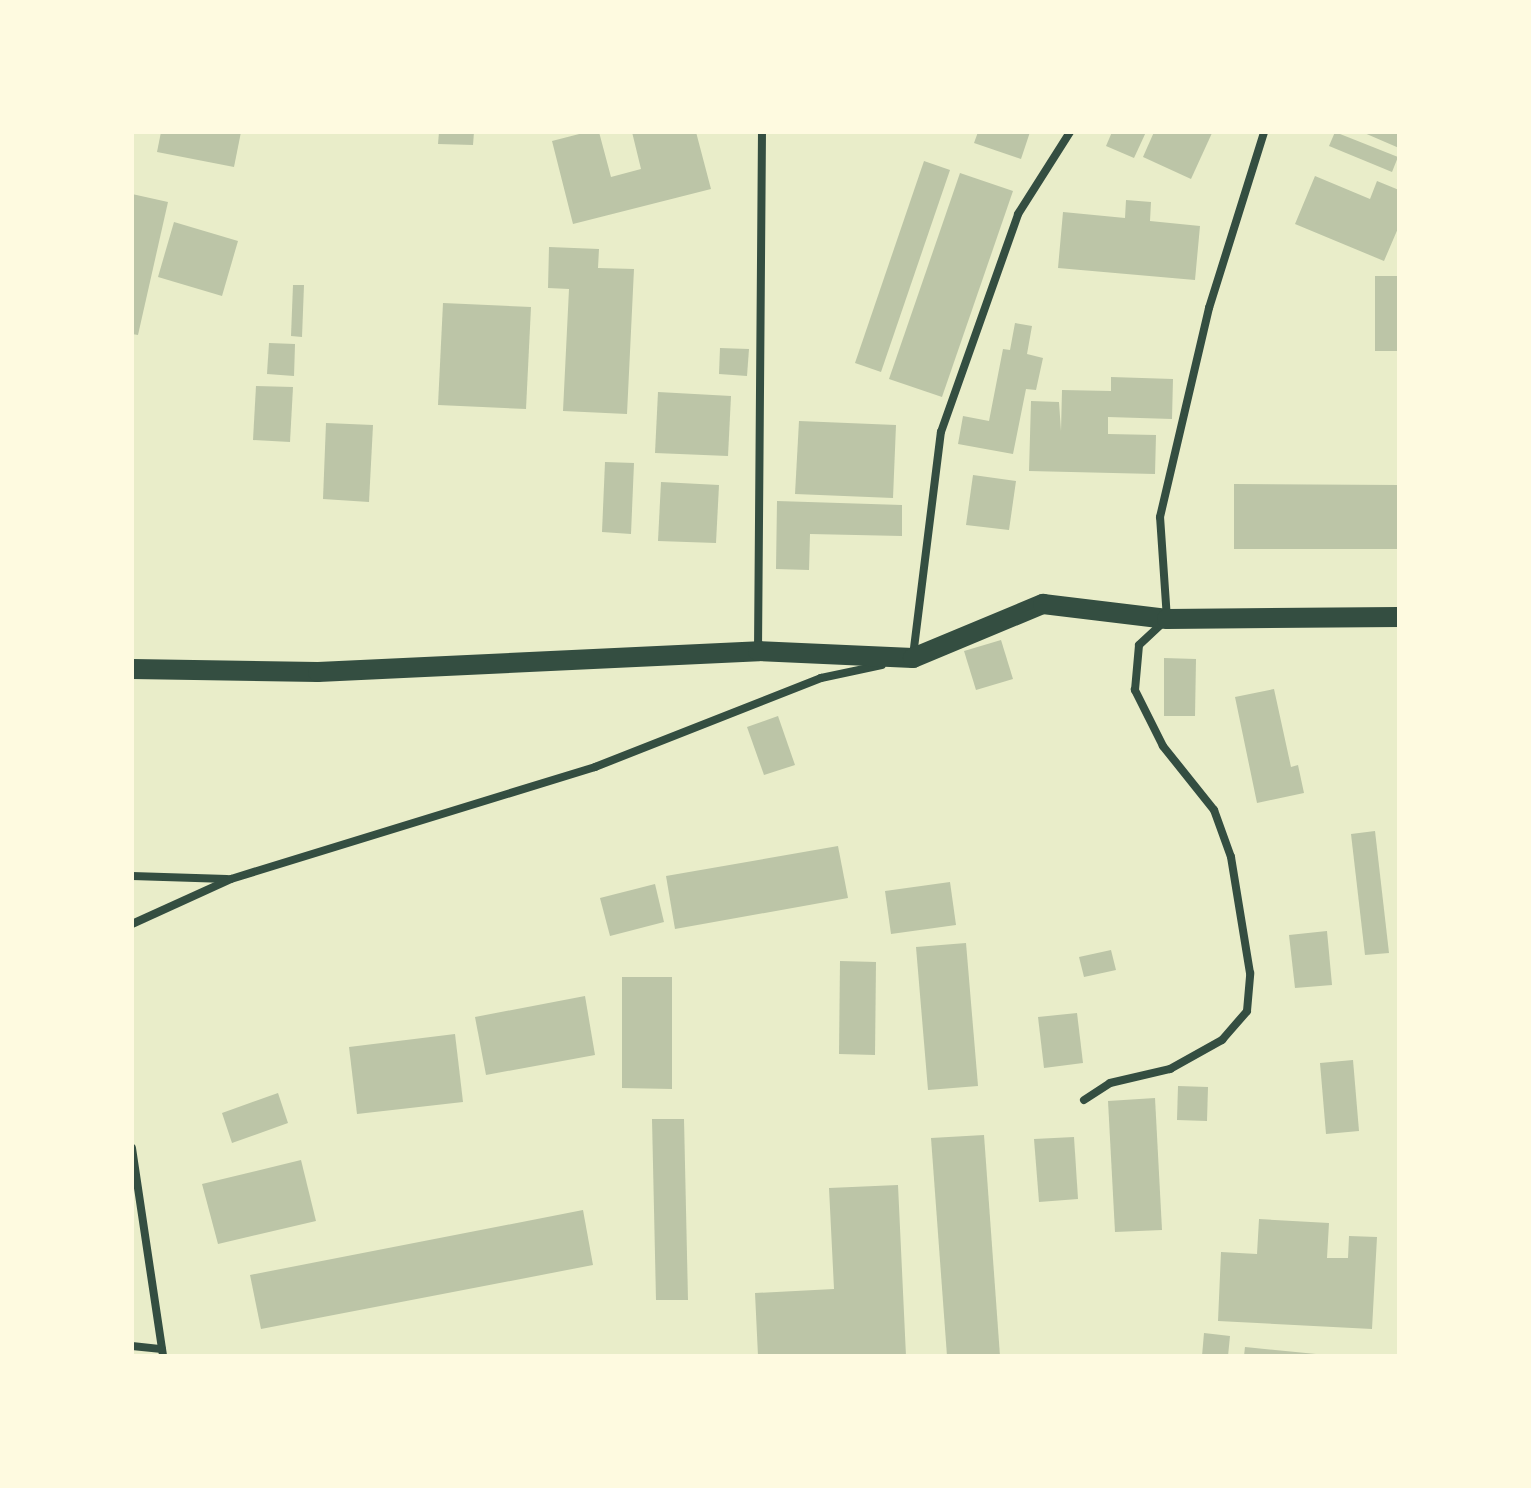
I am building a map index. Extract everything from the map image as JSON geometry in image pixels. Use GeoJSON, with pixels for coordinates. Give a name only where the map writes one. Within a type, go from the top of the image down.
{"type":"FeatureCollection","features":[{"type":"Feature","properties":{"kind":"main road"},"geometry":{"type":"LineString","coordinates":[[132,669],[318,672],[758,651],[913,658],[1043,604],[1167,619],[1399,617]]}},
{"type":"Feature","properties":{"kind":"street"},"geometry":{"type":"LineString","coordinates":[[758,651],[762,132]]}},
{"type":"Feature","properties":{"kind":"street"},"geometry":{"type":"LineString","coordinates":[[132,924],[231,879],[595,767],[821,678],[913,658],[941,432],[1018,214],[1070,132]]}},
{"type":"Feature","properties":{"kind":"street"},"geometry":{"type":"LineString","coordinates":[[1084,1100],[1110,1083],[1183,1062],[1222,1040],[1247,1011],[1250,973],[1231,857],[1214,810],[1163,746],[1135,690],[1139,645],[1167,619],[1160,517],[1209,308],[1264,132]]}},
{"type":"Feature","properties":{"kind":"street"},"geometry":{"type":"LineString","coordinates":[[132,876],[231,879]]}},
{"type":"Feature","properties":{"kind":"street"},"geometry":{"type":"LineString","coordinates":[[132,1148],[162,1352],[132,1346]]}},
{"type":"Feature","properties":{"kind":"building"},"geometry":{"type":"Polygon","coordinates":[[[161,132],[241,132],[234,167],[157,152],[161,132]]]}},
{"type":"Feature","properties":{"kind":"building"},"geometry":{"type":"Polygon","coordinates":[[[439,132],[474,132],[473,145],[438,144],[439,132]]]}},
{"type":"Feature","properties":{"kind":"building"},"geometry":{"type":"Polygon","coordinates":[[[599,132],[611,177],[641,169],[632,132],[696,132],[711,189],[573,224],[552,141],[599,132]]]}},
{"type":"Feature","properties":{"kind":"building"},"geometry":{"type":"Polygon","coordinates":[[[978,132],[1030,132],[1021,159],[974,143],[978,132]]]}},
{"type":"Feature","properties":{"kind":"building"},"geometry":{"type":"Polygon","coordinates":[[[1112,132],[1146,132],[1134,158],[1106,146],[1112,132]]]}},
{"type":"Feature","properties":{"kind":"building"},"geometry":{"type":"Polygon","coordinates":[[[1154,132],[1212,133],[1191,179],[1143,157],[1154,132]]]}},
{"type":"Feature","properties":{"kind":"building"},"geometry":{"type":"Polygon","coordinates":[[[1335,132],[1398,157],[1392,172],[1329,146],[1335,132]]]}},
{"type":"Feature","properties":{"kind":"building"},"geometry":{"type":"Polygon","coordinates":[[[1362,132],[1399,132],[1399,148],[1362,132]]]}},
{"type":"Feature","properties":{"kind":"building"},"geometry":{"type":"Polygon","coordinates":[[[924,161],[950,170],[881,372],[855,363],[924,161]]]}},
{"type":"Feature","properties":{"kind":"building"},"geometry":{"type":"Polygon","coordinates":[[[960,173],[1013,191],[942,397],[889,379],[960,173]]]}},
{"type":"Feature","properties":{"kind":"building"},"geometry":{"type":"Polygon","coordinates":[[[1315,176],[1370,199],[1377,181],[1399,190],[1399,226],[1384,261],[1295,224],[1315,176]]]}},
{"type":"Feature","properties":{"kind":"building"},"geometry":{"type":"Polygon","coordinates":[[[132,194],[168,202],[138,335],[132,334],[132,194]]]}},
{"type":"Feature","properties":{"kind":"building"},"geometry":{"type":"Polygon","coordinates":[[[1126,200],[1151,202],[1150,221],[1200,226],[1195,280],[1058,268],[1063,212],[1125,218],[1126,200]]]}},
{"type":"Feature","properties":{"kind":"building"},"geometry":{"type":"Polygon","coordinates":[[[174,222],[238,241],[222,296],[158,277],[174,222]]]}},
{"type":"Feature","properties":{"kind":"building"},"geometry":{"type":"Polygon","coordinates":[[[549,247],[599,249],[598,268],[634,269],[627,414],[563,411],[569,289],[548,288],[549,247]]]}},
{"type":"Feature","properties":{"kind":"building"},"geometry":{"type":"Polygon","coordinates":[[[1375,276],[1399,276],[1399,351],[1375,351],[1375,276]]]}},
{"type":"Feature","properties":{"kind":"building"},"geometry":{"type":"Polygon","coordinates":[[[293,285],[304,285],[302,337],[291,336],[293,285]]]}},
{"type":"Feature","properties":{"kind":"building"},"geometry":{"type":"Polygon","coordinates":[[[443,303],[531,307],[526,409],[438,405],[443,303]]]}},
{"type":"Feature","properties":{"kind":"building"},"geometry":{"type":"Polygon","coordinates":[[[1015,323],[1032,326],[1027,354],[1043,358],[1036,390],[1026,389],[1013,454],[958,444],[963,416],[989,421],[1003,349],[1010,350],[1015,323]]]}},
{"type":"Feature","properties":{"kind":"building"},"geometry":{"type":"Polygon","coordinates":[[[269,343],[295,344],[294,376],[267,374],[269,343]]]}},
{"type":"Feature","properties":{"kind":"building"},"geometry":{"type":"Polygon","coordinates":[[[720,348],[749,349],[747,376],[719,374],[720,348]]]}},
{"type":"Feature","properties":{"kind":"building"},"geometry":{"type":"Polygon","coordinates":[[[1111,377],[1173,379],[1172,419],[1108,417],[1108,434],[1156,435],[1155,474],[1029,471],[1031,401],[1059,402],[1061,431],[1062,390],[1111,391],[1111,377]]]}},
{"type":"Feature","properties":{"kind":"building"},"geometry":{"type":"Polygon","coordinates":[[[256,386],[293,387],[290,442],[253,440],[256,386]]]}},
{"type":"Feature","properties":{"kind":"building"},"geometry":{"type":"Polygon","coordinates":[[[658,392],[731,396],[728,456],[655,453],[658,392]]]}},
{"type":"Feature","properties":{"kind":"building"},"geometry":{"type":"Polygon","coordinates":[[[799,421],[896,425],[893,498],[795,494],[799,421]]]}},
{"type":"Feature","properties":{"kind":"building"},"geometry":{"type":"Polygon","coordinates":[[[326,423],[373,425],[369,502],[323,499],[326,423]]]}},
{"type":"Feature","properties":{"kind":"building"},"geometry":{"type":"Polygon","coordinates":[[[605,462],[634,463],[631,534],[602,532],[605,462]]]}},
{"type":"Feature","properties":{"kind":"building"},"geometry":{"type":"Polygon","coordinates":[[[973,475],[1016,481],[1009,530],[966,525],[973,475]]]}},
{"type":"Feature","properties":{"kind":"building"},"geometry":{"type":"Polygon","coordinates":[[[661,482],[719,485],[716,543],[658,541],[661,482]]]}},
{"type":"Feature","properties":{"kind":"building"},"geometry":{"type":"Polygon","coordinates":[[[1234,484],[1399,485],[1399,549],[1234,549],[1234,484]]]}},
{"type":"Feature","properties":{"kind":"building"},"geometry":{"type":"Polygon","coordinates":[[[777,501],[902,505],[902,536],[810,534],[809,570],[776,569],[777,501]]]}},
{"type":"Feature","properties":{"kind":"building"},"geometry":{"type":"Polygon","coordinates":[[[1001,640],[1013,679],[976,690],[964,651],[1001,640]]]}},
{"type":"Feature","properties":{"kind":"building"},"geometry":{"type":"Polygon","coordinates":[[[1164,658],[1196,659],[1195,716],[1164,716],[1164,658]]]}},
{"type":"Feature","properties":{"kind":"building"},"geometry":{"type":"Polygon","coordinates":[[[1274,689],[1291,767],[1298,765],[1304,793],[1257,803],[1235,697],[1274,689]]]}},
{"type":"Feature","properties":{"kind":"building"},"geometry":{"type":"Polygon","coordinates":[[[778,716],[795,765],[764,775],[747,727],[778,716]]]}},
{"type":"Feature","properties":{"kind":"building"},"geometry":{"type":"Polygon","coordinates":[[[1375,831],[1389,953],[1365,955],[1351,834],[1375,831]]]}},
{"type":"Feature","properties":{"kind":"building"},"geometry":{"type":"Polygon","coordinates":[[[838,846],[848,898],[675,929],[666,876],[838,846]]]}},
{"type":"Feature","properties":{"kind":"building"},"geometry":{"type":"Polygon","coordinates":[[[950,882],[956,925],[891,934],[885,891],[950,882]]]}},
{"type":"Feature","properties":{"kind":"building"},"geometry":{"type":"Polygon","coordinates":[[[655,884],[664,922],[610,936],[600,898],[655,884]]]}},
{"type":"Feature","properties":{"kind":"building"},"geometry":{"type":"Polygon","coordinates":[[[1327,931],[1332,985],[1295,988],[1289,935],[1327,931]]]}},
{"type":"Feature","properties":{"kind":"building"},"geometry":{"type":"Polygon","coordinates":[[[966,943],[978,1086],[928,1090],[916,947],[966,943]]]}},
{"type":"Feature","properties":{"kind":"building"},"geometry":{"type":"Polygon","coordinates":[[[1111,950],[1116,970],[1084,977],[1079,957],[1111,950]]]}},
{"type":"Feature","properties":{"kind":"building"},"geometry":{"type":"Polygon","coordinates":[[[840,961],[876,962],[875,1055],[839,1054],[840,961]]]}},
{"type":"Feature","properties":{"kind":"building"},"geometry":{"type":"Polygon","coordinates":[[[622,977],[672,977],[672,1089],[622,1088],[622,977]]]}},
{"type":"Feature","properties":{"kind":"building"},"geometry":{"type":"Polygon","coordinates":[[[585,996],[595,1055],[486,1075],[475,1017],[585,996]]]}},
{"type":"Feature","properties":{"kind":"building"},"geometry":{"type":"Polygon","coordinates":[[[1077,1013],[1083,1063],[1044,1068],[1038,1017],[1077,1013]]]}},
{"type":"Feature","properties":{"kind":"building"},"geometry":{"type":"Polygon","coordinates":[[[455,1034],[463,1102],[357,1114],[349,1047],[455,1034]]]}},
{"type":"Feature","properties":{"kind":"building"},"geometry":{"type":"Polygon","coordinates":[[[1353,1060],[1359,1131],[1326,1134],[1320,1063],[1353,1060]]]}},
{"type":"Feature","properties":{"kind":"building"},"geometry":{"type":"Polygon","coordinates":[[[1178,1086],[1208,1087],[1207,1121],[1177,1120],[1178,1086]]]}},
{"type":"Feature","properties":{"kind":"building"},"geometry":{"type":"Polygon","coordinates":[[[278,1093],[288,1123],[232,1143],[222,1113],[278,1093]]]}},
{"type":"Feature","properties":{"kind":"building"},"geometry":{"type":"Polygon","coordinates":[[[1155,1098],[1162,1230],[1115,1232],[1108,1101],[1155,1098]]]}},
{"type":"Feature","properties":{"kind":"building"},"geometry":{"type":"Polygon","coordinates":[[[652,1119],[684,1119],[688,1300],[656,1300],[652,1119]]]}},
{"type":"Feature","properties":{"kind":"building"},"geometry":{"type":"Polygon","coordinates":[[[984,1135],[1000,1356],[947,1356],[931,1138],[984,1135]]]}},
{"type":"Feature","properties":{"kind":"building"},"geometry":{"type":"Polygon","coordinates":[[[1074,1137],[1078,1199],[1039,1202],[1034,1139],[1074,1137]]]}},
{"type":"Feature","properties":{"kind":"building"},"geometry":{"type":"Polygon","coordinates":[[[301,1160],[316,1221],[218,1244],[202,1184],[301,1160]]]}},
{"type":"Feature","properties":{"kind":"building"},"geometry":{"type":"Polygon","coordinates":[[[898,1185],[906,1356],[758,1356],[755,1293],[834,1289],[829,1188],[898,1185]]]}},
{"type":"Feature","properties":{"kind":"building"},"geometry":{"type":"Polygon","coordinates":[[[583,1210],[593,1265],[261,1329],[250,1275],[583,1210]]]}},
{"type":"Feature","properties":{"kind":"building"},"geometry":{"type":"Polygon","coordinates":[[[1259,1219],[1329,1223],[1327,1258],[1348,1258],[1349,1236],[1377,1237],[1372,1329],[1218,1321],[1221,1252],[1257,1254],[1259,1219]]]}},
{"type":"Feature","properties":{"kind":"building"},"geometry":{"type":"Polygon","coordinates":[[[1204,1333],[1230,1336],[1228,1356],[1202,1356],[1204,1333]]]}},
{"type":"Feature","properties":{"kind":"building"},"geometry":{"type":"Polygon","coordinates":[[[1245,1347],[1316,1354],[1316,1356],[1244,1356],[1245,1347]]]}}]}
